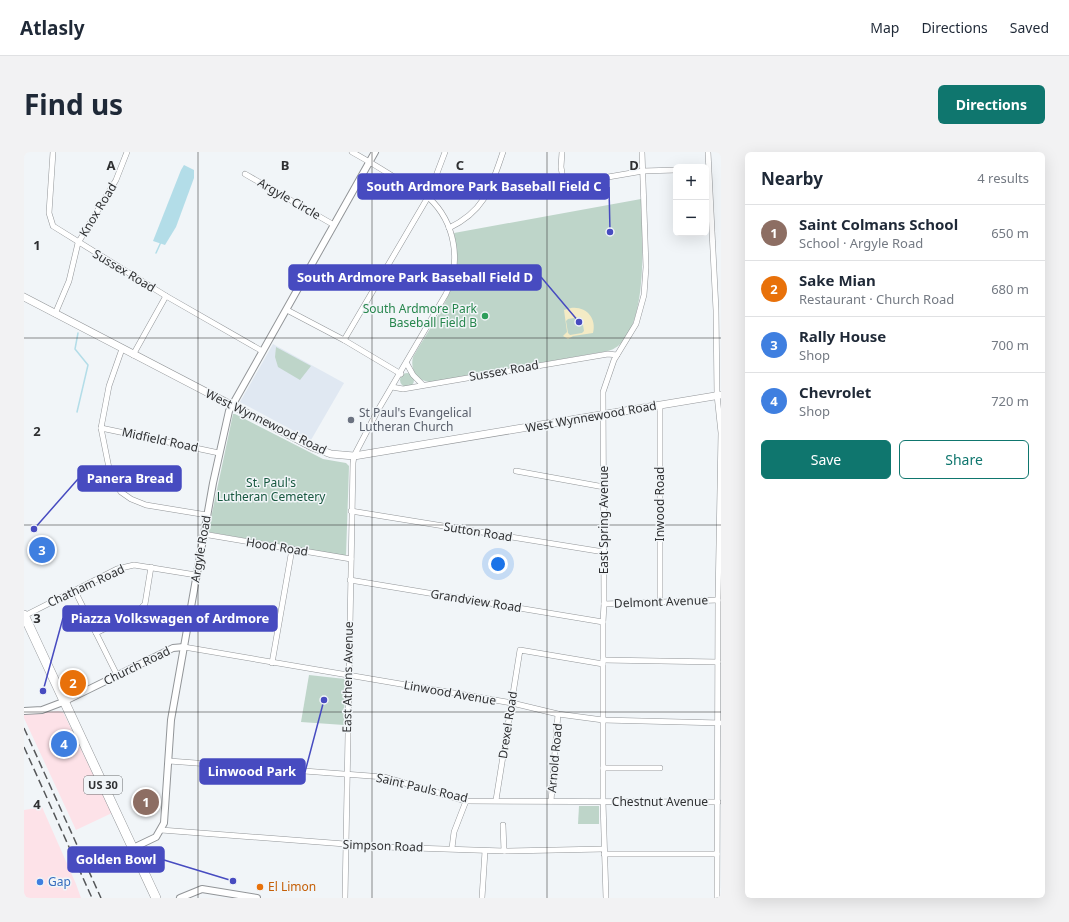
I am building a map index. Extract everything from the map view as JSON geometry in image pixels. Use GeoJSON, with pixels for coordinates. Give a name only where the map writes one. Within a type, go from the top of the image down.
{"type":"FeatureCollection","features":[{"type":"Feature","properties":{"kind":"highway","name":"US 30"},"geometry":{"type":"LineString","coordinates":[[24,616],[156,898]]}},
{"type":"Feature","properties":{"kind":"main road","name":"West Wynnewood Road"},"geometry":{"type":"LineString","coordinates":[[24,297],[231,406],[323,452],[340,456],[354,456],[603,416],[719,395]]}},
{"type":"Feature","properties":{"kind":"street","name":"Sussex Road"},"geometry":{"type":"LineString","coordinates":[[53,152],[49,213],[51,223],[59,231],[166,296],[262,351]]}},
{"type":"Feature","properties":{"kind":"street","name":"Knox Road"},"geometry":{"type":"LineString","coordinates":[[55,314],[69,281],[78,242],[116,180],[127,152]]}},
{"type":"Feature","properties":{"kind":"street"},"geometry":{"type":"LineString","coordinates":[[352,152],[428,198],[441,212],[449,228],[455,259],[451,284],[354,456]]}},
{"type":"Feature","properties":{"kind":"street","name":"Argyle Road"},"geometry":{"type":"LineString","coordinates":[[161,830],[164,823],[171,720],[203,534],[219,453],[231,406],[287,310],[375,152]]}},
{"type":"Feature","properties":{"kind":"street"},"geometry":{"type":"LineString","coordinates":[[344,340],[428,198],[445,152]]}},
{"type":"Feature","properties":{"kind":"street"},"geometry":{"type":"LineString","coordinates":[[449,228],[463,222],[477,210],[490,190],[504,152]]}},
{"type":"Feature","properties":{"kind":"street"},"geometry":{"type":"LineString","coordinates":[[562,152],[561,167],[564,185]]}},
{"type":"Feature","properties":{"kind":"street","name":"East Spring Avenue"},"geometry":{"type":"LineString","coordinates":[[606,898],[603,802],[603,392],[617,355],[636,324],[644,295],[646,267],[642,152]]}},
{"type":"Feature","properties":{"kind":"street"},"geometry":{"type":"LineString","coordinates":[[707,164],[708,152]]}},
{"type":"Feature","properties":{"kind":"street"},"geometry":{"type":"LineString","coordinates":[[490,190],[515,193],[643,171],[673,170]]}},
{"type":"Feature","properties":{"kind":"street","name":"Argyle Circle"},"geometry":{"type":"LineString","coordinates":[[245,174],[334,225]]}},
{"type":"Feature","properties":{"kind":"street"},"geometry":{"type":"LineString","coordinates":[[709,194],[718,310],[721,433],[718,600],[718,802],[720,830],[717,854],[717,898]]}},
{"type":"Feature","properties":{"kind":"street"},"geometry":{"type":"LineString","coordinates":[[133,355],[166,296]]}},
{"type":"Feature","properties":{"kind":"street"},"geometry":{"type":"LineString","coordinates":[[287,310],[344,340],[401,374]]}},
{"type":"Feature","properties":{"kind":"street"},"geometry":{"type":"LineString","coordinates":[[122,349],[109,386],[102,428],[111,478],[121,492],[131,499],[146,505],[207,515]]}},
{"type":"Feature","properties":{"kind":"street","name":"Sussex Road"},"geometry":{"type":"LineString","coordinates":[[392,387],[403,389],[608,354],[617,355]]}},
{"type":"Feature","properties":{"kind":"street"},"geometry":{"type":"LineString","coordinates":[[407,364],[413,375],[423,385]]}},
{"type":"Feature","properties":{"kind":"street","name":"Inwood Road"},"geometry":{"type":"LineString","coordinates":[[660,405],[660,603]]}},
{"type":"Feature","properties":{"kind":"street","name":"Midfield Road"},"geometry":{"type":"LineString","coordinates":[[102,428],[219,453]]}},
{"type":"Feature","properties":{"kind":"street","name":"East Athens Avenue"},"geometry":{"type":"LineString","coordinates":[[345,898],[351,512],[354,456]]}},
{"type":"Feature","properties":{"kind":"street"},"geometry":{"type":"LineString","coordinates":[[516,471],[604,487]]}},
{"type":"Feature","properties":{"kind":"street","name":"Sutton Road"},"geometry":{"type":"LineString","coordinates":[[351,512],[604,552]]}},
{"type":"Feature","properties":{"kind":"street","name":"Hood Road"},"geometry":{"type":"LineString","coordinates":[[203,534],[351,559]]}},
{"type":"Feature","properties":{"kind":"street"},"geometry":{"type":"LineString","coordinates":[[272,663],[292,550]]}},
{"type":"Feature","properties":{"kind":"street","name":"Chatham Road"},"geometry":{"type":"LineString","coordinates":[[24,616],[117,569],[134,565],[196,575]]}},
{"type":"Feature","properties":{"kind":"street"},"geometry":{"type":"LineString","coordinates":[[96,633],[136,614],[145,604],[151,567]]}},
{"type":"Feature","properties":{"kind":"street","name":"Grandview Road"},"geometry":{"type":"LineString","coordinates":[[350,580],[603,622]]}},
{"type":"Feature","properties":{"kind":"street"},"geometry":{"type":"LineString","coordinates":[[75,591],[117,675]]}},
{"type":"Feature","properties":{"kind":"street","name":"Delmont Avenue"},"geometry":{"type":"LineString","coordinates":[[604,604],[718,600]]}},
{"type":"Feature","properties":{"kind":"street","name":"Linwood Avenue"},"geometry":{"type":"LineString","coordinates":[[184,647],[512,703],[558,714],[603,720],[719,723]]}},
{"type":"Feature","properties":{"kind":"street","name":"Church Road"},"geometry":{"type":"LineString","coordinates":[[24,711],[42,710],[63,702],[173,648],[184,647]]}},
{"type":"Feature","properties":{"kind":"street","name":"Drexel Road"},"geometry":{"type":"LineString","coordinates":[[496,800],[520,650],[603,662]]}},
{"type":"Feature","properties":{"kind":"street"},"geometry":{"type":"LineString","coordinates":[[603,662],[718,662]]}},
{"type":"Feature","properties":{"kind":"street","name":"Arnold Road"},"geometry":{"type":"LineString","coordinates":[[551,801],[558,714]]}},
{"type":"Feature","properties":{"kind":"street","name":"Saint Pauls Road"},"geometry":{"type":"LineString","coordinates":[[169,761],[384,777],[466,800],[603,802]]}},
{"type":"Feature","properties":{"kind":"street"},"geometry":{"type":"LineString","coordinates":[[603,768],[660,768]]}},
{"type":"Feature","properties":{"kind":"street"},"geometry":{"type":"LineString","coordinates":[[452,848],[454,832],[466,800]]}},
{"type":"Feature","properties":{"kind":"street","name":"Chestnut Avenue"},"geometry":{"type":"LineString","coordinates":[[603,802],[718,802]]}},
{"type":"Feature","properties":{"kind":"street"},"geometry":{"type":"LineString","coordinates":[[503,825],[504,851]]}},
{"type":"Feature","properties":{"kind":"street"},"geometry":{"type":"LineString","coordinates":[[133,848],[156,837],[161,830]]}},
{"type":"Feature","properties":{"kind":"street","name":"Simpson Road"},"geometry":{"type":"LineString","coordinates":[[161,830],[346,845],[452,848],[485,851],[717,854]]}},
{"type":"Feature","properties":{"kind":"street"},"geometry":{"type":"LineString","coordinates":[[482,898],[485,851]]}},
{"type":"Feature","properties":{"kind":"street"},"geometry":{"type":"LineString","coordinates":[[180,898],[199,890],[221,895],[257,898]]}},
{"type":"Feature","properties":{"kind":"shaded area"},"geometry":{"type":"Polygon","coordinates":[[[273,344],[344,383],[311,440],[240,402],[273,344]]]}},
{"type":"Feature","properties":{"kind":"shaded area"},"geometry":{"type":"Polygon","coordinates":[[[58,711],[63,712],[112,813],[76,830],[24,718],[24,714],[58,711]]]}},
{"type":"Feature","properties":{"kind":"shaded area"},"geometry":{"type":"Polygon","coordinates":[[[42,807],[81,898],[24,898],[24,810],[42,807]]]}},
{"type":"Feature","properties":{"kind":"green space"},"geometry":{"type":"Polygon","coordinates":[[[641,199],[642,259],[638,307],[631,327],[622,343],[608,351],[430,382],[421,379],[415,374],[412,366],[413,357],[446,301],[455,277],[457,257],[454,233],[641,199]]]}},
{"type":"Feature","properties":{"kind":"green space"},"geometry":{"type":"Polygon","coordinates":[[[276,347],[311,366],[300,380],[278,367],[275,357],[276,347]]]}},
{"type":"Feature","properties":{"kind":"green space"},"geometry":{"type":"Polygon","coordinates":[[[407,373],[412,375],[414,380],[412,385],[407,387],[402,385],[400,380],[402,375],[407,373]]]}},
{"type":"Feature","properties":{"kind":"green space","name":"St. Paul's Lutheran Cemetery"},"geometry":{"type":"Polygon","coordinates":[[[233,414],[323,459],[346,463],[349,466],[346,556],[208,532],[233,414]]]}},
{"type":"Feature","properties":{"kind":"green space"},"geometry":{"type":"Polygon","coordinates":[[[309,675],[345,679],[344,725],[301,722],[309,675]]]}},
{"type":"Feature","properties":{"kind":"green space"},"geometry":{"type":"Polygon","coordinates":[[[579,806],[599,806],[599,824],[578,824],[579,806]]]}},
{"type":"Feature","properties":{"kind":"sand"},"geometry":{"type":"Polygon","coordinates":[[[576,308],[586,311],[592,318],[594,328],[593,333],[573,336],[568,339],[563,336],[567,332],[564,310],[576,308]],[[580,317],[568,319],[566,321],[568,333],[570,335],[582,333],[584,331],[582,319],[580,317]]]}},
{"type":"Feature","properties":{"kind":"water"},"geometry":{"type":"Polygon","coordinates":[[[184,165],[194,170],[194,178],[176,227],[165,245],[153,241],[184,165]]]}},
{"type":"Feature","properties":{"kind":"waterway"},"geometry":{"type":"LineString","coordinates":[[156,253],[161,242]]}},
{"type":"Feature","properties":{"kind":"waterway"},"geometry":{"type":"LineString","coordinates":[[77,412],[88,365],[75,349],[78,333]]}},
{"type":"Feature","properties":{"kind":"railway"},"geometry":{"type":"LineString","coordinates":[[24,728],[101,898]]}},
{"type":"Feature","properties":{"kind":"railway"},"geometry":{"type":"LineString","coordinates":[[24,747],[92,898]]}},
{"type":"Feature","properties":{"kind":"place","name":"South Ardmore Park Baseball Field C"},"geometry":{"type":"Point","coordinates":[610,232]}},
{"type":"Feature","properties":{"kind":"place","name":"South Ardmore Park Baseball Field B"},"geometry":{"type":"Point","coordinates":[485,316]}},
{"type":"Feature","properties":{"kind":"place","name":"South Ardmore Park Baseball Field D"},"geometry":{"type":"Point","coordinates":[579,322]}},
{"type":"Feature","properties":{"kind":"place","name":"St Paul's Evangelical Lutheran Church"},"geometry":{"type":"Point","coordinates":[351,420]}},
{"type":"Feature","properties":{"kind":"place","name":"Panera Bread"},"geometry":{"type":"Point","coordinates":[34,529]}},
{"type":"Feature","properties":{"kind":"place","name":"Rally House"},"geometry":{"type":"Point","coordinates":[42,550]}},
{"type":"Feature","properties":{"kind":"place","name":"Sake Mian"},"geometry":{"type":"Point","coordinates":[73,683]}},
{"type":"Feature","properties":{"kind":"place","name":"Piazza Volkswagen of Ardmore"},"geometry":{"type":"Point","coordinates":[43,691]}},
{"type":"Feature","properties":{"kind":"place","name":"Linwood Park"},"geometry":{"type":"Point","coordinates":[324,700]}},
{"type":"Feature","properties":{"kind":"place","name":"Chevrolet"},"geometry":{"type":"Point","coordinates":[64,744]}},
{"type":"Feature","properties":{"kind":"place","name":"Saint Colmans School"},"geometry":{"type":"Point","coordinates":[146,802]}},
{"type":"Feature","properties":{"kind":"place","name":"Golden Bowl"},"geometry":{"type":"Point","coordinates":[233,881]}},
{"type":"Feature","properties":{"kind":"place","name":"Gap"},"geometry":{"type":"Point","coordinates":[40,882]}},
{"type":"Feature","properties":{"kind":"place","name":"El Limon"},"geometry":{"type":"Point","coordinates":[260,887]}}]}
